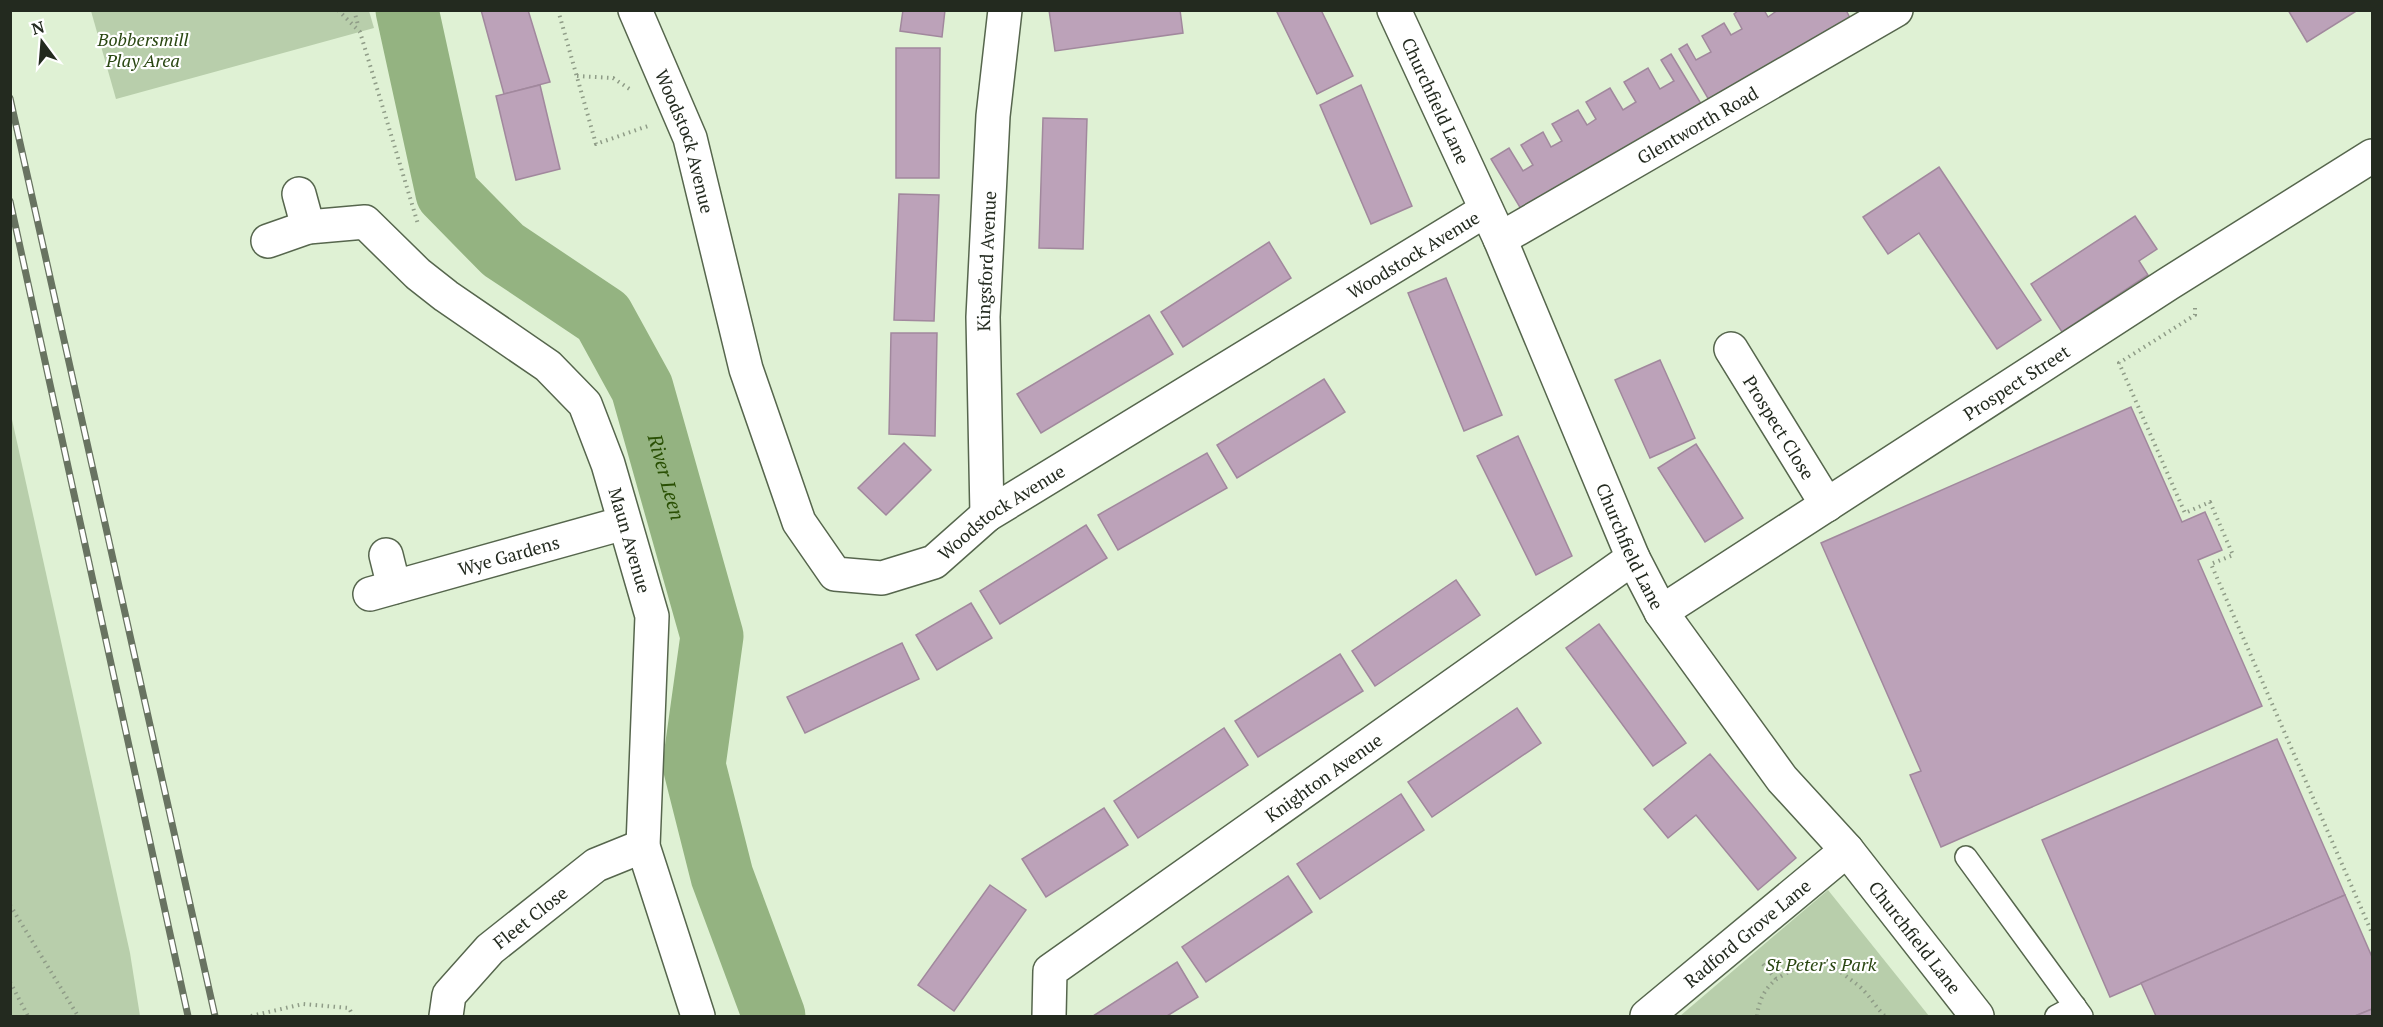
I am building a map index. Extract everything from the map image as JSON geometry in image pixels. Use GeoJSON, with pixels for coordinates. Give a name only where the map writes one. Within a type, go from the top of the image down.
{"type":"FeatureCollection","features":[{"type":"Feature","properties":{"kind":"street","name":"Woodstock Avenue"},"geometry":{"type":"LineString","coordinates":[[635,10],[690,138],[746,369],[799,522],[835,574],[882,578],[934,562],[987,515],[1486,210]]}},
{"type":"Feature","properties":{"kind":"street","name":"Kingsford Avenue"},"geometry":{"type":"LineString","coordinates":[[987,515],[983,316],[993,116],[1005,10]]}},
{"type":"Feature","properties":{"kind":"street","name":"Glentworth Road"},"geometry":{"type":"LineString","coordinates":[[1500,239],[1896,10]]}},
{"type":"Feature","properties":{"kind":"street","name":"Churchfield Lane"},"geometry":{"type":"LineString","coordinates":[[1406,16],[1633,558],[1661,612],[1782,779],[1847,850],[1977,1017]]}},
{"type":"Feature","properties":{"kind":"street","name":"Prospect Street"},"geometry":{"type":"LineString","coordinates":[[1661,612],[2168,285],[2373,156]]}},
{"type":"Feature","properties":{"kind":"street"},"geometry":{"type":"LineString","coordinates":[[299,194],[308,227]]}},
{"type":"Feature","properties":{"kind":"street","name":"Maun Avenue"},"geometry":{"type":"LineString","coordinates":[[268,241],[308,227],[365,222],[418,274],[548,366],[585,404],[608,464],[652,616],[643,846],[698,1017]]}},
{"type":"Feature","properties":{"kind":"street","name":"Prospect Close"},"geometry":{"type":"LineString","coordinates":[[1731,349],[1827,505]]}},
{"type":"Feature","properties":{"kind":"street","name":"Wye Gardens"},"geometry":{"type":"LineString","coordinates":[[386,555],[382,590],[624,523]]}},
{"type":"Feature","properties":{"kind":"street","name":"Knighton Avenue"},"geometry":{"type":"LineString","coordinates":[[1049,1017],[1050,971],[1633,558]]}},
{"type":"Feature","properties":{"kind":"street","name":"Fleet Close"},"geometry":{"type":"LineString","coordinates":[[446,1017],[449,995],[490,949],[596,864],[643,846]]}},
{"type":"Feature","properties":{"kind":"street","name":"Radford Grove Lane"},"geometry":{"type":"LineString","coordinates":[[1647,1017],[1847,850]]}},
{"type":"Feature","properties":{"kind":"lane"},"geometry":{"type":"LineString","coordinates":[[1966,857],[2078,1011],[2056,1017]]}},
{"type":"Feature","properties":{"kind":"path"},"geometry":{"type":"LineString","coordinates":[[338,10],[360,32],[410,195],[426,252],[418,274]]}},
{"type":"Feature","properties":{"kind":"path"},"geometry":{"type":"LineString","coordinates":[[354,10],[358,25]]}},
{"type":"Feature","properties":{"kind":"path"},"geometry":{"type":"LineString","coordinates":[[558,10],[596,144],[680,115]]}},
{"type":"Feature","properties":{"kind":"path"},"geometry":{"type":"LineString","coordinates":[[577,76],[613,78],[635,94]]}},
{"type":"Feature","properties":{"kind":"path"},"geometry":{"type":"LineString","coordinates":[[2119,363],[2185,513],[2210,502],[2233,555],[2211,564],[2373,933]]}},
{"type":"Feature","properties":{"kind":"path"},"geometry":{"type":"LineString","coordinates":[[10,904],[78,1017]]}},
{"type":"Feature","properties":{"kind":"path"},"geometry":{"type":"LineString","coordinates":[[1757,1017],[1758,1004],[1767,988],[1776,979],[1797,967],[1814,962],[1827,963],[1864,990],[1885,1017]]}},
{"type":"Feature","properties":{"kind":"path"},"geometry":{"type":"LineString","coordinates":[[10,982],[28,1017]]}},
{"type":"Feature","properties":{"kind":"path"},"geometry":{"type":"LineString","coordinates":[[251,1017],[303,1004],[349,1008],[353,1017]]}},
{"type":"Feature","properties":{"kind":"green space","name":"Bobbersmill Play Area"},"geometry":{"type":"Polygon","coordinates":[[[91,11],[369,11],[374,28],[116,99],[91,11]]]}},
{"type":"Feature","properties":{"kind":"green space"},"geometry":{"type":"Polygon","coordinates":[[[11,415],[130,953],[140,1016],[11,1016],[11,415]]]}},
{"type":"Feature","properties":{"kind":"green space","name":"St Peter's Park"},"geometry":{"type":"Polygon","coordinates":[[[1828,890],[1929,1016],[1680,1016],[1828,890]]]}},
{"type":"Feature","properties":{"kind":"building"},"geometry":{"type":"Polygon","coordinates":[[[481,10],[528,10],[550,82],[504,94],[481,10]]]}},
{"type":"Feature","properties":{"kind":"building"},"geometry":{"type":"Polygon","coordinates":[[[903,10],[945,10],[942,37],[900,31],[903,10]]]}},
{"type":"Feature","properties":{"kind":"building"},"geometry":{"type":"Polygon","coordinates":[[[1049,10],[1180,10],[1183,33],[1055,51],[1049,10]]]}},
{"type":"Feature","properties":{"kind":"building"},"geometry":{"type":"Polygon","coordinates":[[[1276,10],[1321,10],[1353,76],[1317,94],[1276,10]]]}},
{"type":"Feature","properties":{"kind":"building"},"geometry":{"type":"Polygon","coordinates":[[[1739,10],[1764,10],[1768,17],[1778,10],[1846,10],[1850,18],[1709,100],[1679,49],[1687,44],[1696,60],[1711,52],[1702,36],[1724,23],[1731,35],[1742,29],[1734,14],[1739,10]]]}},
{"type":"Feature","properties":{"kind":"building"},"geometry":{"type":"Polygon","coordinates":[[[2288,10],[2358,10],[2307,42],[2288,10]]]}},
{"type":"Feature","properties":{"kind":"building"},"geometry":{"type":"Polygon","coordinates":[[[896,48],[940,48],[939,178],[896,178],[896,48]]]}},
{"type":"Feature","properties":{"kind":"building"},"geometry":{"type":"Polygon","coordinates":[[[1671,54],[1703,107],[1524,214],[1491,159],[1509,148],[1523,171],[1533,165],[1521,145],[1543,132],[1551,147],[1562,141],[1552,124],[1578,110],[1587,125],[1596,119],[1586,102],[1610,88],[1623,110],[1636,102],[1624,82],[1648,68],[1660,89],[1674,81],[1661,60],[1671,54]]]}},
{"type":"Feature","properties":{"kind":"building"},"geometry":{"type":"Polygon","coordinates":[[[540,85],[560,169],[516,180],[496,96],[540,85]]]}},
{"type":"Feature","properties":{"kind":"building"},"geometry":{"type":"Polygon","coordinates":[[[1361,85],[1412,206],[1371,224],[1320,105],[1361,85]]]}},
{"type":"Feature","properties":{"kind":"building"},"geometry":{"type":"Polygon","coordinates":[[[1043,118],[1087,119],[1083,249],[1039,248],[1043,118]]]}},
{"type":"Feature","properties":{"kind":"building"},"geometry":{"type":"Polygon","coordinates":[[[1939,167],[2041,320],[1997,349],[1919,233],[1888,254],[1863,217],[1939,167]]]}},
{"type":"Feature","properties":{"kind":"building"},"geometry":{"type":"Polygon","coordinates":[[[899,194],[939,195],[934,321],[894,320],[899,194]]]}},
{"type":"Feature","properties":{"kind":"building"},"geometry":{"type":"Polygon","coordinates":[[[2135,216],[2157,249],[2139,261],[2148,275],[2062,332],[2031,284],[2135,216]]]}},
{"type":"Feature","properties":{"kind":"building"},"geometry":{"type":"Polygon","coordinates":[[[1269,242],[1291,278],[1183,347],[1161,312],[1269,242]]]}},
{"type":"Feature","properties":{"kind":"building"},"geometry":{"type":"Polygon","coordinates":[[[1446,278],[1502,415],[1464,431],[1408,293],[1446,278]]]}},
{"type":"Feature","properties":{"kind":"building"},"geometry":{"type":"Polygon","coordinates":[[[1149,315],[1173,354],[1041,433],[1017,394],[1149,315]]]}},
{"type":"Feature","properties":{"kind":"building"},"geometry":{"type":"Polygon","coordinates":[[[891,333],[937,333],[935,436],[889,434],[891,333]]]}},
{"type":"Feature","properties":{"kind":"building"},"geometry":{"type":"Polygon","coordinates":[[[1660,360],[1695,438],[1650,458],[1615,380],[1660,360]]]}},
{"type":"Feature","properties":{"kind":"building"},"geometry":{"type":"Polygon","coordinates":[[[1324,379],[1345,412],[1237,478],[1217,445],[1324,379]]]}},
{"type":"Feature","properties":{"kind":"building"},"geometry":{"type":"Polygon","coordinates":[[[2131,407],[2182,522],[2205,512],[2222,550],[2198,560],[2262,706],[1941,847],[1910,775],[1921,771],[1821,543],[2131,407]]]}},
{"type":"Feature","properties":{"kind":"building"},"geometry":{"type":"Polygon","coordinates":[[[1518,436],[1572,556],[1536,575],[1477,456],[1518,436]]]}},
{"type":"Feature","properties":{"kind":"building"},"geometry":{"type":"Polygon","coordinates":[[[904,443],[931,470],[886,515],[858,488],[904,443]]]}},
{"type":"Feature","properties":{"kind":"building"},"geometry":{"type":"Polygon","coordinates":[[[1696,444],[1743,518],[1705,542],[1658,468],[1696,444]]]}},
{"type":"Feature","properties":{"kind":"building"},"geometry":{"type":"Polygon","coordinates":[[[1207,453],[1227,488],[1118,550],[1098,515],[1207,453]]]}},
{"type":"Feature","properties":{"kind":"building"},"geometry":{"type":"Polygon","coordinates":[[[1086,525],[1107,558],[1000,624],[980,591],[1086,525]]]}},
{"type":"Feature","properties":{"kind":"building"},"geometry":{"type":"Polygon","coordinates":[[[1456,580],[1480,615],[1375,686],[1352,651],[1456,580]]]}},
{"type":"Feature","properties":{"kind":"building"},"geometry":{"type":"Polygon","coordinates":[[[971,603],[992,638],[937,670],[916,635],[971,603]]]}},
{"type":"Feature","properties":{"kind":"building"},"geometry":{"type":"Polygon","coordinates":[[[1599,624],[1686,743],[1653,766],[1566,648],[1599,624]]]}},
{"type":"Feature","properties":{"kind":"building"},"geometry":{"type":"Polygon","coordinates":[[[902,643],[919,679],[805,733],[787,697],[902,643]]]}},
{"type":"Feature","properties":{"kind":"building"},"geometry":{"type":"Polygon","coordinates":[[[1340,654],[1363,691],[1258,757],[1235,721],[1340,654]]]}},
{"type":"Feature","properties":{"kind":"building"},"geometry":{"type":"Polygon","coordinates":[[[1517,708],[1541,743],[1432,817],[1408,782],[1517,708]]]}},
{"type":"Feature","properties":{"kind":"building"},"geometry":{"type":"Polygon","coordinates":[[[1224,728],[1248,765],[1138,838],[1114,801],[1224,728]]]}},
{"type":"Feature","properties":{"kind":"building"},"geometry":{"type":"Polygon","coordinates":[[[2277,739],[2345,895],[2110,997],[2042,840],[2277,739]]]}},
{"type":"Feature","properties":{"kind":"building"},"geometry":{"type":"Polygon","coordinates":[[[1710,754],[1796,858],[1758,890],[1696,815],[1668,838],[1644,809],[1710,754]]]}},
{"type":"Feature","properties":{"kind":"building"},"geometry":{"type":"Polygon","coordinates":[[[1401,794],[1424,830],[1320,899],[1297,864],[1401,794]]]}},
{"type":"Feature","properties":{"kind":"building"},"geometry":{"type":"Polygon","coordinates":[[[1104,808],[1128,845],[1046,897],[1022,859],[1104,808]]]}},
{"type":"Feature","properties":{"kind":"building"},"geometry":{"type":"Polygon","coordinates":[[[1288,876],[1312,912],[1206,982],[1182,947],[1288,876]]]}},
{"type":"Feature","properties":{"kind":"building"},"geometry":{"type":"Polygon","coordinates":[[[990,885],[1026,910],[954,1011],[918,985],[990,885]]]}},
{"type":"Feature","properties":{"kind":"building"},"geometry":{"type":"Polygon","coordinates":[[[2345,895],[2372,957],[2372,1009],[2355,1016],[2156,1016],[2141,983],[2345,895]]]}},
{"type":"Feature","properties":{"kind":"building"},"geometry":{"type":"Polygon","coordinates":[[[1177,962],[1198,997],[1167,1016],[1093,1016],[1177,962]]]}},
{"type":"Feature","properties":{"kind":"building"},"geometry":{"type":"Polygon","coordinates":[[[2372,1009],[2372,1016],[2355,1016],[2372,1009]]]}},
{"type":"Feature","properties":{"kind":"waterway","name":"River Leen"},"geometry":{"type":"LineString","coordinates":[[407,10],[447,193],[503,250],[603,317],[642,388],[712,636],[694,765],[722,876],[774,1016]]}},
{"type":"Feature","properties":{"kind":"railway"},"geometry":{"type":"LineString","coordinates":[[10,98],[215,1016]]}},
{"type":"Feature","properties":{"kind":"railway"},"geometry":{"type":"LineString","coordinates":[[10,201],[188,1016]]}}]}
